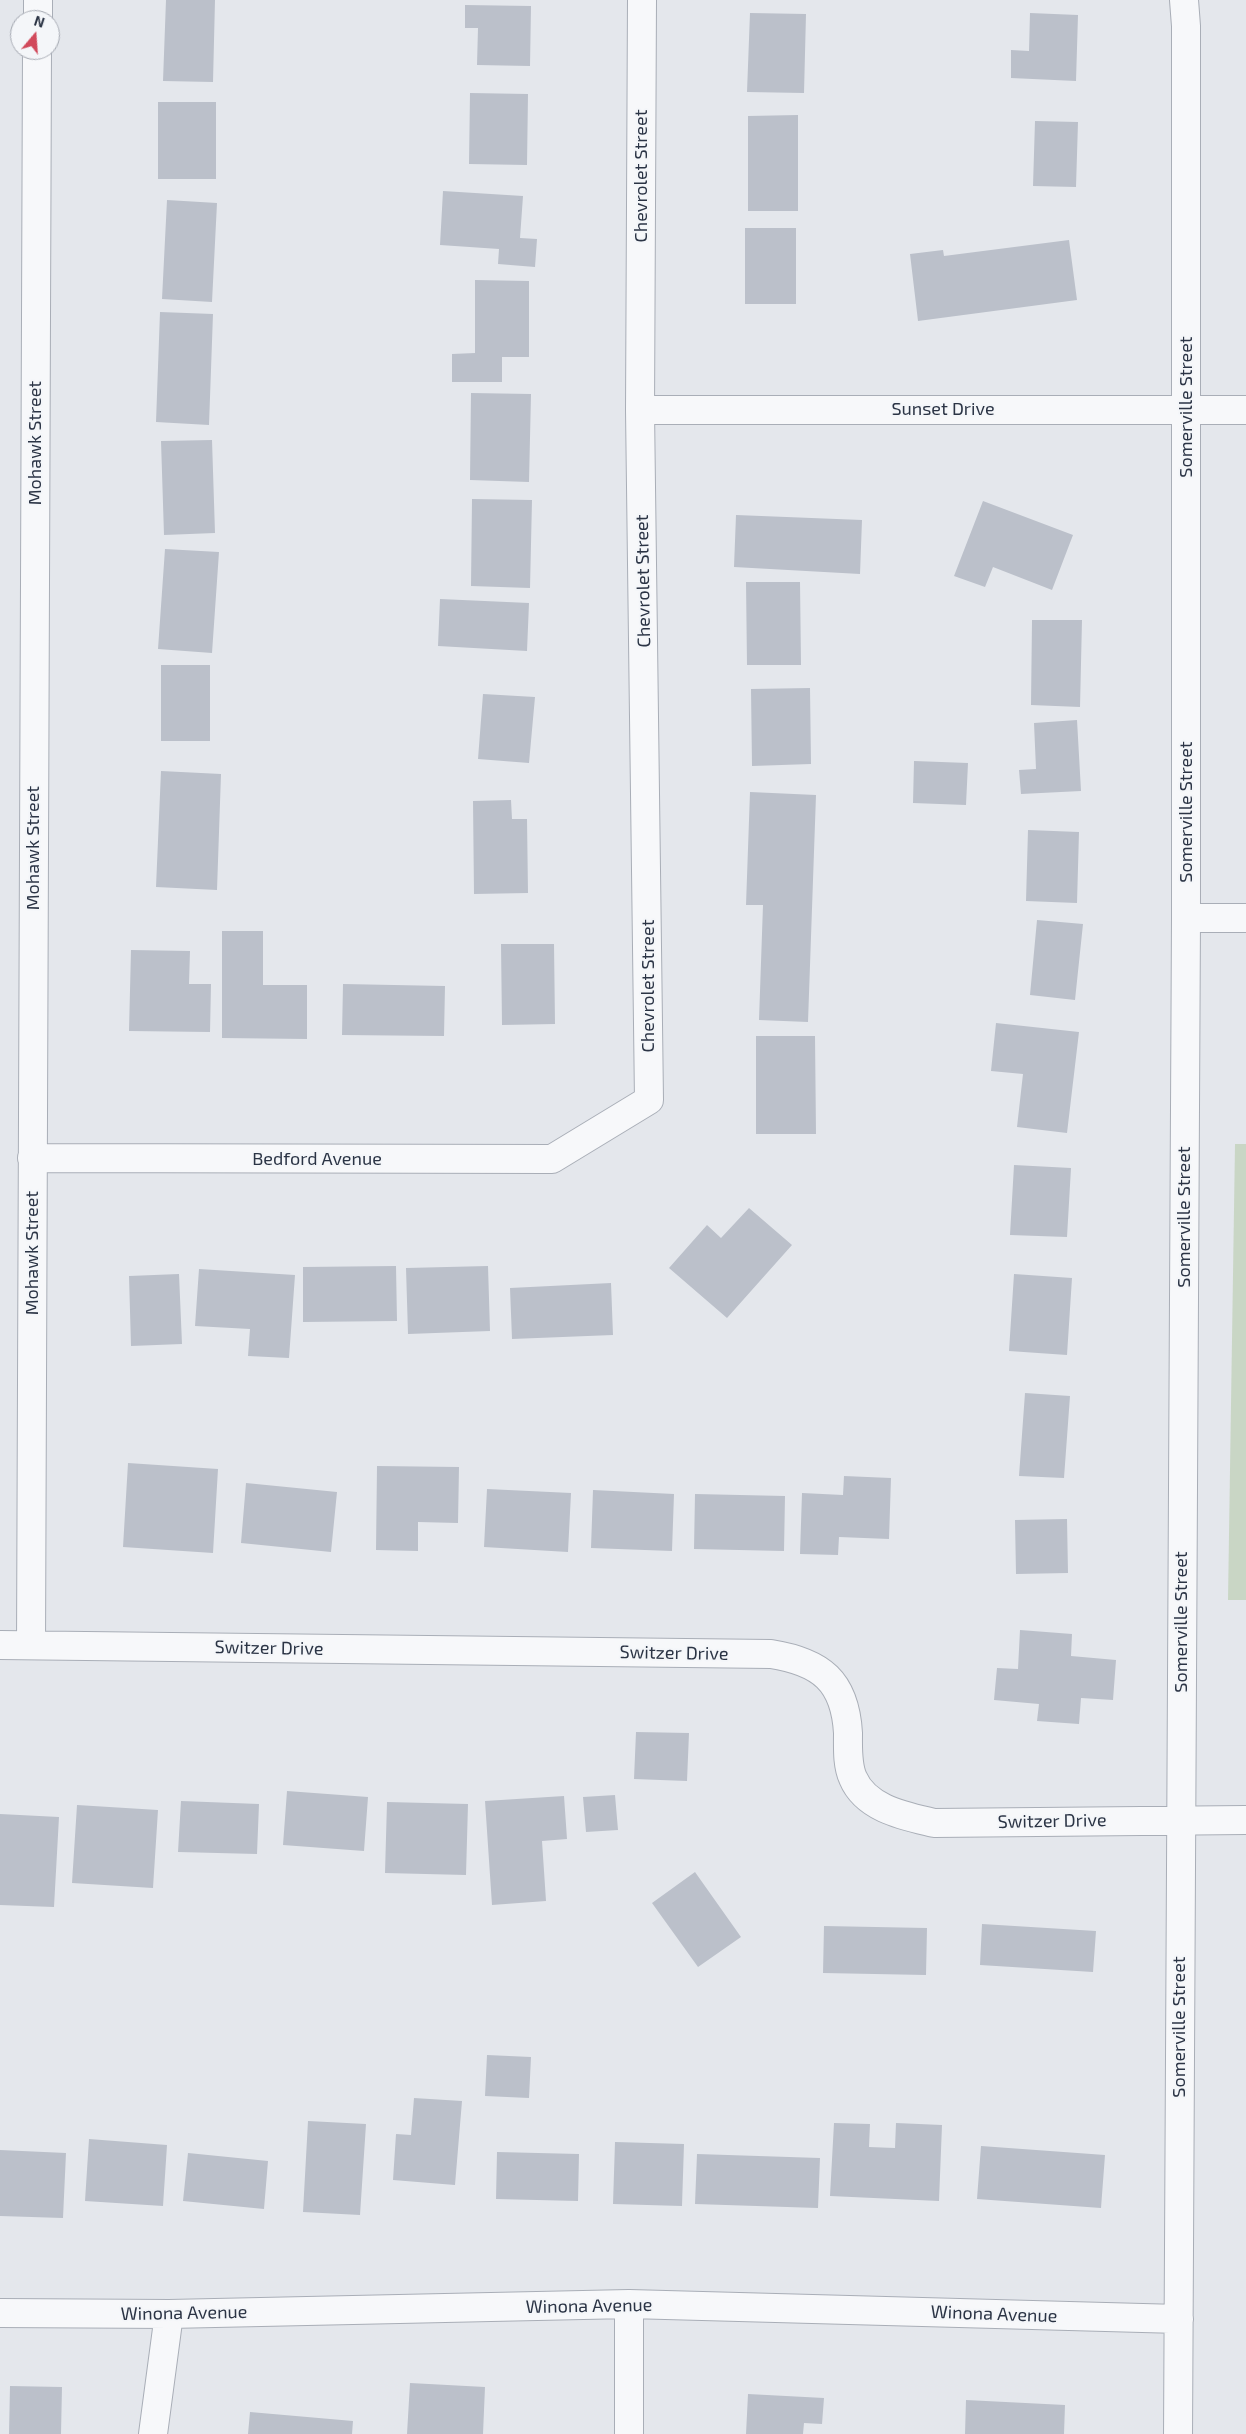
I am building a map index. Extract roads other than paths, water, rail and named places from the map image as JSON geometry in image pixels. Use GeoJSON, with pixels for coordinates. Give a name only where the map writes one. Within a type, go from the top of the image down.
{"type":"FeatureCollection","features":[{"type":"Feature","properties":{"kind":"street","name":"Chevrolet Street"},"geometry":{"type":"LineString","coordinates":[[596,1133],[649,1100],[640,410],[642,0]]}},
{"type":"Feature","properties":{"kind":"street","name":"Somerville Street"},"geometry":{"type":"LineString","coordinates":[[1178,2434],[1186,918],[1186,26],[1184,0]]}},
{"type":"Feature","properties":{"kind":"street","name":"Mohawk Street"},"geometry":{"type":"LineString","coordinates":[[31,1645],[33,1589],[32,1158],[37,60]]}},
{"type":"Feature","properties":{"kind":"street","name":"Sunset Drive"},"geometry":{"type":"LineString","coordinates":[[640,410],[1246,410]]}},
{"type":"Feature","properties":{"kind":"street"},"geometry":{"type":"LineString","coordinates":[[1186,918],[1246,918]]}},
{"type":"Feature","properties":{"kind":"street","name":"Bedford Avenue"},"geometry":{"type":"LineString","coordinates":[[32,1158],[552,1159],[596,1133]]}},
{"type":"Feature","properties":{"kind":"street","name":"Switzer Drive"},"geometry":{"type":"LineString","coordinates":[[0,1645],[772,1654],[792,1657],[807,1664],[824,1673],[836,1686],[844,1700],[847,1716],[849,1764],[853,1780],[878,1805],[901,1815],[934,1823],[1246,1820]]}},
{"type":"Feature","properties":{"kind":"street"},"geometry":{"type":"LineString","coordinates":[[629,2304],[629,2434]]}},
{"type":"Feature","properties":{"kind":"street","name":"Winona Avenue"},"geometry":{"type":"LineString","coordinates":[[0,2313],[169,2314],[629,2304],[1179,2320]]}},
{"type":"Feature","properties":{"kind":"street"},"geometry":{"type":"LineString","coordinates":[[153,2434],[169,2314]]}}]}
